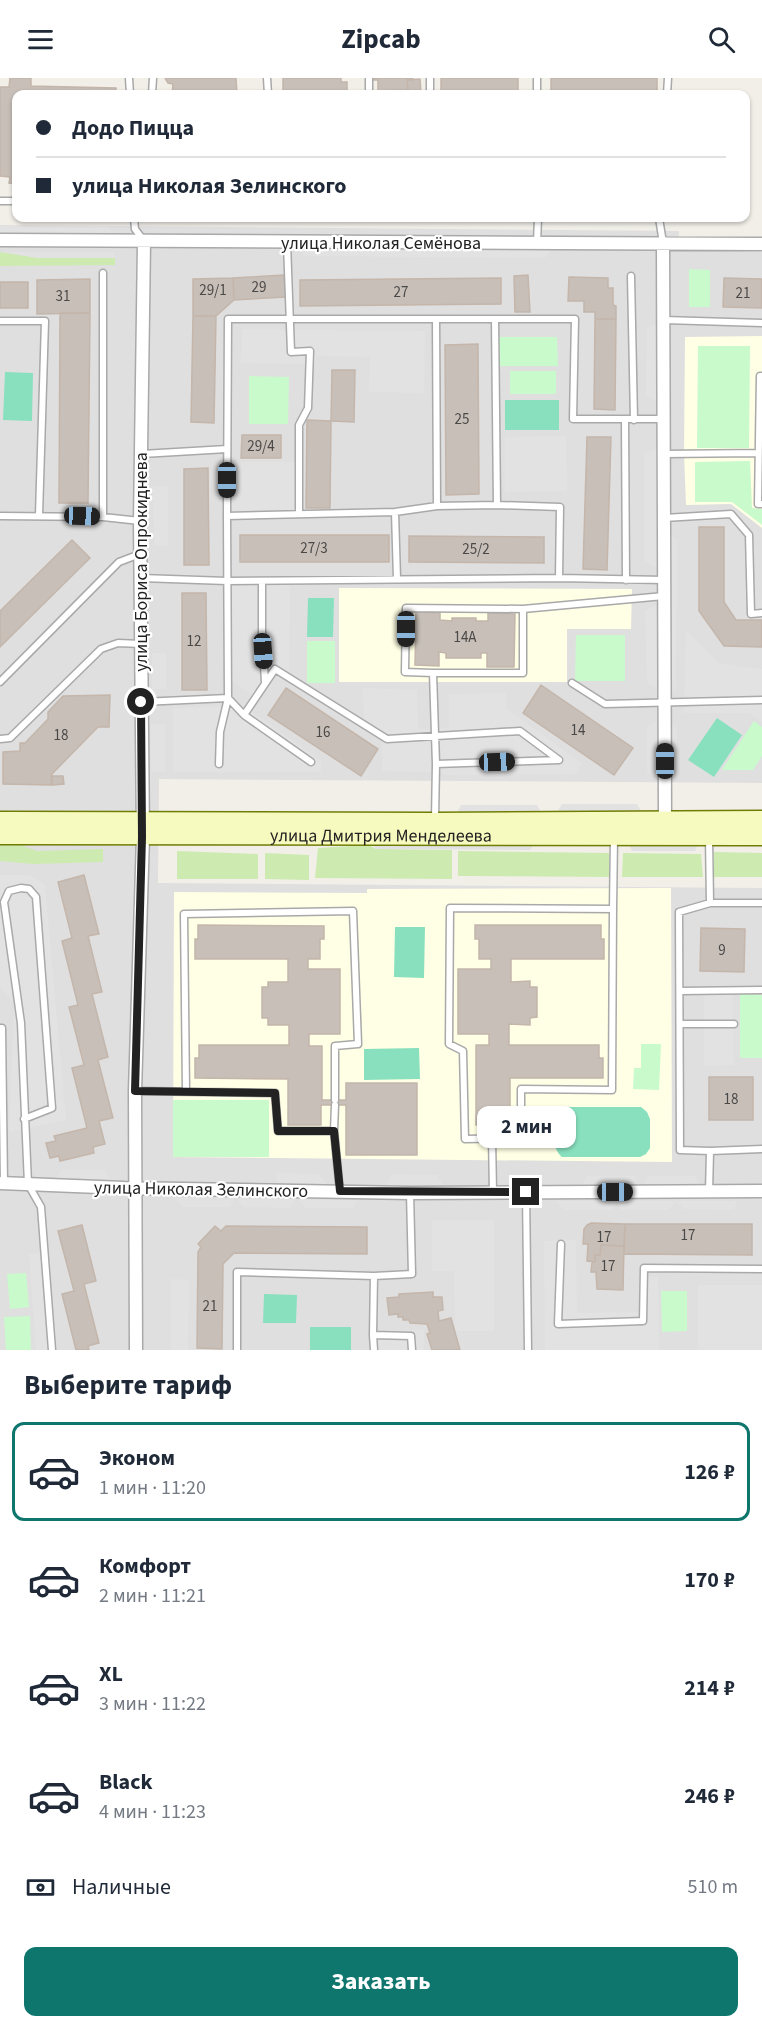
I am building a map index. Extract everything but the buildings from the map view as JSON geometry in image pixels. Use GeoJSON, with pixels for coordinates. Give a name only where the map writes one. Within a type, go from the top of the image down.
{"type":"FeatureCollection","features":[{"type":"Feature","properties":{"kind":"street","name":"улица Николая Семёнова"},"geometry":{"type":"LineString","coordinates":[[0,240],[762,244]]}},
{"type":"Feature","properties":{"kind":"street","name":"улица Бориса Опрокиднева"},"geometry":{"type":"LineString","coordinates":[[136,1350],[135,1091],[142,828],[140,521],[144,242]]}},
{"type":"Feature","properties":{"kind":"street"},"geometry":{"type":"LineString","coordinates":[[663,243],[665,820]]}},
{"type":"Feature","properties":{"kind":"street","name":"улица Дмитрия Менделеева"},"geometry":{"type":"LineString","coordinates":[[0,836],[142,828],[435,822],[762,820]]}},
{"type":"Feature","properties":{"kind":"street","name":"улица Дмитрия Менделеева"},"geometry":{"type":"LineString","coordinates":[[0,821],[142,828],[762,836]]}},
{"type":"Feature","properties":{"kind":"street","name":"улица Николая Зелинского"},"geometry":{"type":"LineString","coordinates":[[2,1183],[410,1193],[762,1191]]}},
{"type":"Feature","properties":{"kind":"lane"},"geometry":{"type":"LineString","coordinates":[[134,222],[135,229],[144,242]]}},
{"type":"Feature","properties":{"kind":"lane"},"geometry":{"type":"LineString","coordinates":[[537,243],[538,222]]}},
{"type":"Feature","properties":{"kind":"lane"},"geometry":{"type":"LineString","coordinates":[[660,222],[663,243]]}},
{"type":"Feature","properties":{"kind":"lane"},"geometry":{"type":"LineString","coordinates":[[287,243],[291,352],[310,351],[308,408],[299,425],[299,514]]}},
{"type":"Feature","properties":{"kind":"lane"},"geometry":{"type":"LineString","coordinates":[[103,273],[103,517]]}},
{"type":"Feature","properties":{"kind":"lane"},"geometry":{"type":"LineString","coordinates":[[631,276],[634,420]]}},
{"type":"Feature","properties":{"kind":"lane"},"geometry":{"type":"LineString","coordinates":[[219,764],[220,732],[228,698],[228,319],[575,319],[573,420],[664,419]]}},
{"type":"Feature","properties":{"kind":"lane"},"geometry":{"type":"LineString","coordinates":[[436,319],[436,506]]}},
{"type":"Feature","properties":{"kind":"lane"},"geometry":{"type":"LineString","coordinates":[[495,319],[497,505]]}},
{"type":"Feature","properties":{"kind":"lane"},"geometry":{"type":"LineString","coordinates":[[664,320],[762,323]]}},
{"type":"Feature","properties":{"kind":"lane"},"geometry":{"type":"LineString","coordinates":[[0,321],[45,321],[39,515]]}},
{"type":"Feature","properties":{"kind":"lane"},"geometry":{"type":"LineString","coordinates":[[762,376],[760,376],[758,453],[758,504],[762,504]]}},
{"type":"Feature","properties":{"kind":"lane"},"geometry":{"type":"LineString","coordinates":[[625,420],[626,580]]}},
{"type":"Feature","properties":{"kind":"lane"},"geometry":{"type":"LineString","coordinates":[[141,454],[227,449]]}},
{"type":"Feature","properties":{"kind":"lane"},"geometry":{"type":"LineString","coordinates":[[664,454],[758,453]]}},
{"type":"Feature","properties":{"kind":"lane"},"geometry":{"type":"LineString","coordinates":[[227,516],[395,512],[436,506],[560,507],[560,578]]}},
{"type":"Feature","properties":{"kind":"lane"},"geometry":{"type":"LineString","coordinates":[[395,512],[397,579]]}},
{"type":"Feature","properties":{"kind":"lane"},"geometry":{"type":"LineString","coordinates":[[664,518],[731,514],[749,535],[751,614],[762,613]]}},
{"type":"Feature","properties":{"kind":"lane"},"geometry":{"type":"LineString","coordinates":[[0,516],[103,517],[140,521]]}},
{"type":"Feature","properties":{"kind":"lane"},"geometry":{"type":"LineString","coordinates":[[0,682],[120,561],[141,554]]}},
{"type":"Feature","properties":{"kind":"lane"},"geometry":{"type":"LineString","coordinates":[[141,578],[227,581],[560,578],[664,580]]}},
{"type":"Feature","properties":{"kind":"lane"},"geometry":{"type":"LineString","coordinates":[[262,581],[265,683]]}},
{"type":"Feature","properties":{"kind":"lane"},"geometry":{"type":"LineString","coordinates":[[524,609],[523,673],[405,672],[406,608],[524,609],[664,596]]}},
{"type":"Feature","properties":{"kind":"lane"},"geometry":{"type":"LineString","coordinates":[[0,739],[10,738],[101,649],[118,643],[141,644]]}},
{"type":"Feature","properties":{"kind":"lane"},"geometry":{"type":"LineString","coordinates":[[244,715],[274,669],[387,739],[520,731],[559,760],[436,764]]}},
{"type":"Feature","properties":{"kind":"lane"},"geometry":{"type":"LineString","coordinates":[[433,673],[435,822]]}},
{"type":"Feature","properties":{"kind":"lane"},"geometry":{"type":"LineString","coordinates":[[572,683],[605,704],[762,700]]}},
{"type":"Feature","properties":{"kind":"lane"},"geometry":{"type":"LineString","coordinates":[[141,702],[228,698],[244,715],[311,762]]}},
{"type":"Feature","properties":{"kind":"lane"},"geometry":{"type":"LineString","coordinates":[[613,909],[450,908],[450,1044],[464,1051],[465,1139],[521,1138],[521,1089],[612,1090],[614,835]]}},
{"type":"Feature","properties":{"kind":"lane"},"geometry":{"type":"LineString","coordinates":[[709,835],[710,903]]}},
{"type":"Feature","properties":{"kind":"lane"},"geometry":{"type":"LineString","coordinates":[[24,1119],[52,1108],[36,897],[29,889],[21,888],[9,891],[4,902],[21,1023],[24,1119],[28,1184],[41,1207],[52,1350]]}},
{"type":"Feature","properties":{"kind":"lane"},"geometry":{"type":"LineString","coordinates":[[762,903],[710,903],[679,912],[680,1150],[762,1149]]}},
{"type":"Feature","properties":{"kind":"lane"},"geometry":{"type":"LineString","coordinates":[[186,1091],[184,914],[353,911],[358,1044],[335,1046],[334,1131],[340,1191]]}},
{"type":"Feature","properties":{"kind":"lane"},"geometry":{"type":"LineString","coordinates":[[680,991],[762,990]]}},
{"type":"Feature","properties":{"kind":"lane"},"geometry":{"type":"LineString","coordinates":[[680,1024],[734,1024]]}},
{"type":"Feature","properties":{"kind":"lane"},"geometry":{"type":"LineString","coordinates":[[0,1028],[2,1028],[2,1183]]}},
{"type":"Feature","properties":{"kind":"lane"},"geometry":{"type":"LineString","coordinates":[[135,1091],[275,1093],[278,1131],[334,1131]]}},
{"type":"Feature","properties":{"kind":"lane"},"geometry":{"type":"LineString","coordinates":[[492,1138],[493,1192]]}},
{"type":"Feature","properties":{"kind":"lane"},"geometry":{"type":"LineString","coordinates":[[709,1192],[710,1151]]}},
{"type":"Feature","properties":{"kind":"lane"},"geometry":{"type":"LineString","coordinates":[[526,1192],[528,1350]]}},
{"type":"Feature","properties":{"kind":"lane"},"geometry":{"type":"LineString","coordinates":[[237,1350],[237,1272],[374,1276],[412,1274],[410,1193]]}},
{"type":"Feature","properties":{"kind":"lane"},"geometry":{"type":"LineString","coordinates":[[561,1244],[558,1323],[644,1321],[644,1268],[762,1269]]}},
{"type":"Feature","properties":{"kind":"lane"},"geometry":{"type":"LineString","coordinates":[[374,1276],[374,1350]]}},
{"type":"Feature","properties":{"kind":"lane"},"geometry":{"type":"LineString","coordinates":[[373,1335],[411,1336],[412,1350]]}},
{"type":"Feature","properties":{"kind":"shaded area"},"geometry":{"type":"Polygon","coordinates":[[[0,225],[679,231],[678,248],[762,252],[762,783],[159,779],[158,883],[762,888],[762,1350],[0,1350],[0,225]]]}},
{"type":"Feature","properties":{"kind":"shaded area"},"geometry":{"type":"Polygon","coordinates":[[[0,226],[108,226],[113,235],[0,235],[0,226]]]}},
{"type":"Feature","properties":{"kind":"shaded area"},"geometry":{"type":"Polygon","coordinates":[[[298,243],[557,243],[545,258],[304,256],[298,243]]]}},
{"type":"Feature","properties":{"kind":"shaded area"},"geometry":{"type":"Polygon","coordinates":[[[2,252],[115,252],[115,258],[38,258],[2,252]]]}},
{"type":"Feature","properties":{"kind":"shaded area"},"geometry":{"type":"Polygon","coordinates":[[[664,320],[664,405],[646,396],[647,328],[664,320]]]}},
{"type":"Feature","properties":{"kind":"shaded area"},"geometry":{"type":"Polygon","coordinates":[[[242,329],[425,331],[424,393],[369,392],[370,357],[316,356],[316,364],[241,363],[242,329]]]}},
{"type":"Feature","properties":{"kind":"shaded area"},"geometry":{"type":"Polygon","coordinates":[[[762,336],[762,528],[731,504],[686,505],[684,453],[685,337],[762,336]]]}},
{"type":"Feature","properties":{"kind":"shaded area"},"geometry":{"type":"Polygon","coordinates":[[[566,436],[567,491],[505,492],[505,437],[566,436]]]}},
{"type":"Feature","properties":{"kind":"shaded area"},"geometry":{"type":"Polygon","coordinates":[[[664,446],[664,529],[677,539],[676,690],[665,695],[647,682],[645,611],[664,602],[664,573],[644,560],[644,453],[664,446]]]}},
{"type":"Feature","properties":{"kind":"shaded area"},"geometry":{"type":"Polygon","coordinates":[[[227,462],[301,462],[303,514],[227,516],[227,462]]]}},
{"type":"Feature","properties":{"kind":"shaded area"},"geometry":{"type":"Polygon","coordinates":[[[153,486],[168,486],[168,546],[154,546],[153,486]]]}},
{"type":"Feature","properties":{"kind":"shaded area"},"geometry":{"type":"Polygon","coordinates":[[[290,580],[289,679],[274,670],[256,697],[228,678],[227,581],[290,580]]]}},
{"type":"Feature","properties":{"kind":"shaded area"},"geometry":{"type":"Polygon","coordinates":[[[339,588],[632,589],[631,629],[567,629],[567,682],[339,682],[339,588]]]}},
{"type":"Feature","properties":{"kind":"shaded area"},"geometry":{"type":"Polygon","coordinates":[[[686,630],[720,664],[762,669],[762,722],[749,713],[684,713],[686,630]]]}},
{"type":"Feature","properties":{"kind":"shaded area"},"geometry":{"type":"Polygon","coordinates":[[[152,653],[166,653],[166,689],[152,689],[152,653]]]}},
{"type":"Feature","properties":{"kind":"shaded area"},"geometry":{"type":"Polygon","coordinates":[[[362,688],[417,690],[418,729],[449,728],[449,694],[506,693],[507,709],[581,763],[577,774],[448,775],[382,771],[382,741],[365,731],[362,688]]]}},
{"type":"Feature","properties":{"kind":"shaded area"},"geometry":{"type":"Polygon","coordinates":[[[244,706],[321,761],[321,772],[173,772],[173,708],[244,706]]]}},
{"type":"Feature","properties":{"kind":"shaded area"},"geometry":{"type":"Polygon","coordinates":[[[665,716],[677,727],[677,754],[665,761],[665,781],[647,773],[647,726],[665,716]]]}},
{"type":"Feature","properties":{"kind":"shaded area"},"geometry":{"type":"Polygon","coordinates":[[[151,724],[165,724],[165,772],[151,772],[151,724]]]}},
{"type":"Feature","properties":{"kind":"shaded area"},"geometry":{"type":"Polygon","coordinates":[[[562,804],[637,804],[642,813],[556,814],[562,804]]]}},
{"type":"Feature","properties":{"kind":"shaded area"},"geometry":{"type":"Polygon","coordinates":[[[461,805],[537,805],[542,814],[456,815],[461,805]]]}},
{"type":"Feature","properties":{"kind":"shaded area"},"geometry":{"type":"Polygon","coordinates":[[[371,842],[536,842],[530,850],[376,849],[371,842]]]}},
{"type":"Feature","properties":{"kind":"shaded area"},"geometry":{"type":"Polygon","coordinates":[[[628,842],[699,842],[695,851],[632,851],[628,842]]]}},
{"type":"Feature","properties":{"kind":"shaded area"},"geometry":{"type":"Polygon","coordinates":[[[0,875],[29,875],[45,885],[66,1120],[9,1132],[14,1003],[0,986],[0,875]]]}},
{"type":"Feature","properties":{"kind":"shaded area"},"geometry":{"type":"Polygon","coordinates":[[[671,888],[672,1162],[173,1157],[174,892],[367,893],[367,889],[671,888]]]}},
{"type":"Feature","properties":{"kind":"shaded area"},"geometry":{"type":"Polygon","coordinates":[[[704,990],[733,990],[734,1065],[704,1066],[704,990]]]}},
{"type":"Feature","properties":{"kind":"shaded area"},"geometry":{"type":"Polygon","coordinates":[[[61,1170],[105,1170],[111,1182],[55,1182],[61,1170]]]}},
{"type":"Feature","properties":{"kind":"shaded area"},"geometry":{"type":"Polygon","coordinates":[[[277,1173],[319,1174],[327,1185],[277,1185],[277,1173]]]}},
{"type":"Feature","properties":{"kind":"shaded area"},"geometry":{"type":"Polygon","coordinates":[[[392,1174],[437,1175],[443,1185],[386,1185],[392,1174]]]}},
{"type":"Feature","properties":{"kind":"shaded area"},"geometry":{"type":"Polygon","coordinates":[[[587,1176],[634,1176],[638,1185],[582,1185],[587,1176]]]}},
{"type":"Feature","properties":{"kind":"shaded area"},"geometry":{"type":"Polygon","coordinates":[[[648,1176],[695,1176],[700,1185],[643,1185],[648,1176]]]}},
{"type":"Feature","properties":{"kind":"shaded area"},"geometry":{"type":"Polygon","coordinates":[[[174,1198],[234,1199],[230,1207],[183,1207],[174,1198]]]}},
{"type":"Feature","properties":{"kind":"shaded area"},"geometry":{"type":"Polygon","coordinates":[[[237,1199],[296,1199],[290,1208],[244,1207],[237,1199]]]}},
{"type":"Feature","properties":{"kind":"shaded area"},"geometry":{"type":"Polygon","coordinates":[[[298,1200],[357,1200],[353,1208],[306,1208],[298,1200]]]}},
{"type":"Feature","properties":{"kind":"shaded area"},"geometry":{"type":"Polygon","coordinates":[[[556,1201],[616,1201],[612,1210],[564,1210],[556,1201]]]}},
{"type":"Feature","properties":{"kind":"shaded area"},"geometry":{"type":"Polygon","coordinates":[[[616,1201],[676,1201],[669,1210],[622,1210],[616,1201]]]}},
{"type":"Feature","properties":{"kind":"shaded area"},"geometry":{"type":"Polygon","coordinates":[[[676,1201],[738,1201],[733,1210],[684,1209],[676,1201]]]}},
{"type":"Feature","properties":{"kind":"shaded area"},"geometry":{"type":"Polygon","coordinates":[[[432,1220],[494,1220],[494,1331],[455,1331],[454,1271],[432,1271],[432,1220]]]}},
{"type":"Feature","properties":{"kind":"shaded area"},"geometry":{"type":"Polygon","coordinates":[[[576,1240],[577,1313],[639,1312],[639,1278],[658,1277],[659,1350],[545,1350],[544,1241],[576,1240]]]}},
{"type":"Feature","properties":{"kind":"shaded area"},"geometry":{"type":"Polygon","coordinates":[[[49,1253],[57,1350],[36,1350],[29,1254],[49,1253]]]}},
{"type":"Feature","properties":{"kind":"shaded area"},"geometry":{"type":"Polygon","coordinates":[[[171,1279],[189,1280],[188,1350],[171,1350],[171,1279]]]}},
{"type":"Feature","properties":{"kind":"shaded area"},"geometry":{"type":"Polygon","coordinates":[[[698,1285],[762,1285],[762,1350],[698,1350],[698,1285]]]}},
{"type":"Feature","properties":{"kind":"shaded area"},"geometry":{"type":"Polygon","coordinates":[[[424,1330],[424,1350],[370,1350],[370,1331],[424,1330]]]}},
{"type":"Feature","properties":{"kind":"green space"},"geometry":{"type":"Polygon","coordinates":[[[0,252],[38,258],[115,258],[115,265],[0,266],[0,252]]]}},
{"type":"Feature","properties":{"kind":"green space"},"geometry":{"type":"Polygon","coordinates":[[[689,269],[710,270],[710,307],[689,307],[689,269]]]}},
{"type":"Feature","properties":{"kind":"green space"},"geometry":{"type":"Polygon","coordinates":[[[499,337],[557,337],[558,366],[499,366],[499,337]]]}},
{"type":"Feature","properties":{"kind":"green space"},"geometry":{"type":"Polygon","coordinates":[[[698,346],[750,346],[749,448],[697,448],[698,346]]]}},
{"type":"Feature","properties":{"kind":"green space"},"geometry":{"type":"Polygon","coordinates":[[[510,371],[556,371],[556,394],[510,394],[510,371]]]}},
{"type":"Feature","properties":{"kind":"green space"},"geometry":{"type":"Polygon","coordinates":[[[5,372],[33,373],[32,421],[3,420],[5,372]]]}},
{"type":"Feature","properties":{"kind":"green space"},"geometry":{"type":"Polygon","coordinates":[[[249,376],[289,377],[288,424],[249,424],[249,376]]]}},
{"type":"Feature","properties":{"kind":"green space"},"geometry":{"type":"Polygon","coordinates":[[[505,400],[559,400],[559,430],[505,430],[505,400]]]}},
{"type":"Feature","properties":{"kind":"green space"},"geometry":{"type":"Polygon","coordinates":[[[750,461],[752,508],[762,509],[762,525],[732,502],[695,502],[695,462],[750,461]]]}},
{"type":"Feature","properties":{"kind":"green space"},"geometry":{"type":"Polygon","coordinates":[[[308,598],[334,598],[333,637],[307,637],[308,598]]]}},
{"type":"Feature","properties":{"kind":"green space"},"geometry":{"type":"Polygon","coordinates":[[[576,635],[625,635],[625,681],[575,681],[576,635]]]}},
{"type":"Feature","properties":{"kind":"green space"},"geometry":{"type":"Polygon","coordinates":[[[307,641],[335,641],[335,683],[307,683],[307,641]]]}},
{"type":"Feature","properties":{"kind":"green space"},"geometry":{"type":"Polygon","coordinates":[[[717,718],[742,735],[714,777],[688,760],[717,718]]]}},
{"type":"Feature","properties":{"kind":"green space"},"geometry":{"type":"Polygon","coordinates":[[[754,721],[762,727],[762,756],[753,770],[722,770],[754,721]]]}},
{"type":"Feature","properties":{"kind":"green space"},"geometry":{"type":"Polygon","coordinates":[[[0,843],[14,843],[37,851],[103,849],[103,862],[33,864],[0,861],[0,843]]]}},
{"type":"Feature","properties":{"kind":"green space"},"geometry":{"type":"Polygon","coordinates":[[[369,845],[376,849],[452,850],[452,879],[315,878],[318,848],[369,845]]]}},
{"type":"Feature","properties":{"kind":"green space"},"geometry":{"type":"Polygon","coordinates":[[[177,851],[258,854],[258,879],[177,879],[177,851]]]}},
{"type":"Feature","properties":{"kind":"green space"},"geometry":{"type":"Polygon","coordinates":[[[458,851],[609,853],[609,877],[458,876],[458,851]]]}},
{"type":"Feature","properties":{"kind":"green space"},"geometry":{"type":"Polygon","coordinates":[[[714,852],[762,853],[762,877],[714,877],[714,852]]]}},
{"type":"Feature","properties":{"kind":"green space"},"geometry":{"type":"Polygon","coordinates":[[[265,853],[309,855],[309,880],[265,879],[265,853]]]}},
{"type":"Feature","properties":{"kind":"green space"},"geometry":{"type":"Polygon","coordinates":[[[623,853],[701,854],[703,877],[622,877],[623,853]]]}},
{"type":"Feature","properties":{"kind":"green space"},"geometry":{"type":"Polygon","coordinates":[[[395,927],[425,927],[424,978],[394,977],[395,927]]]}},
{"type":"Feature","properties":{"kind":"green space"},"geometry":{"type":"Polygon","coordinates":[[[740,994],[762,995],[762,1058],[740,1058],[740,994]]]}},
{"type":"Feature","properties":{"kind":"green space"},"geometry":{"type":"Polygon","coordinates":[[[641,1044],[661,1044],[659,1090],[633,1089],[634,1068],[641,1068],[641,1044]]]}},
{"type":"Feature","properties":{"kind":"green space"},"geometry":{"type":"Polygon","coordinates":[[[419,1048],[420,1079],[364,1080],[364,1049],[419,1048]]]}},
{"type":"Feature","properties":{"kind":"green space"},"geometry":{"type":"Polygon","coordinates":[[[173,1100],[269,1100],[269,1157],[173,1157],[173,1100]]]}},
{"type":"Feature","properties":{"kind":"green space"},"geometry":{"type":"Polygon","coordinates":[[[563,1107],[641,1107],[650,1119],[650,1148],[640,1157],[562,1157],[555,1146],[552,1131],[555,1117],[563,1107]]]}},
{"type":"Feature","properties":{"kind":"green space"},"geometry":{"type":"Polygon","coordinates":[[[26,1273],[29,1307],[10,1309],[7,1274],[26,1273]]]}},
{"type":"Feature","properties":{"kind":"green space"},"geometry":{"type":"Polygon","coordinates":[[[661,1291],[687,1291],[687,1331],[662,1332],[661,1291]]]}},
{"type":"Feature","properties":{"kind":"green space"},"geometry":{"type":"Polygon","coordinates":[[[264,1294],[297,1295],[296,1323],[263,1323],[264,1294]]]}},
{"type":"Feature","properties":{"kind":"green space"},"geometry":{"type":"Polygon","coordinates":[[[30,1316],[31,1350],[6,1350],[4,1317],[30,1316]]]}},
{"type":"Feature","properties":{"kind":"green space"},"geometry":{"type":"Polygon","coordinates":[[[310,1327],[351,1327],[351,1350],[310,1350],[310,1327]]]}},
{"type":"Feature","properties":{"kind":"route"},"geometry":{"type":"LineString","coordinates":[[141,702],[142,837],[135,1091],[275,1093],[278,1131],[334,1131],[340,1191],[526,1192]]}}]}
